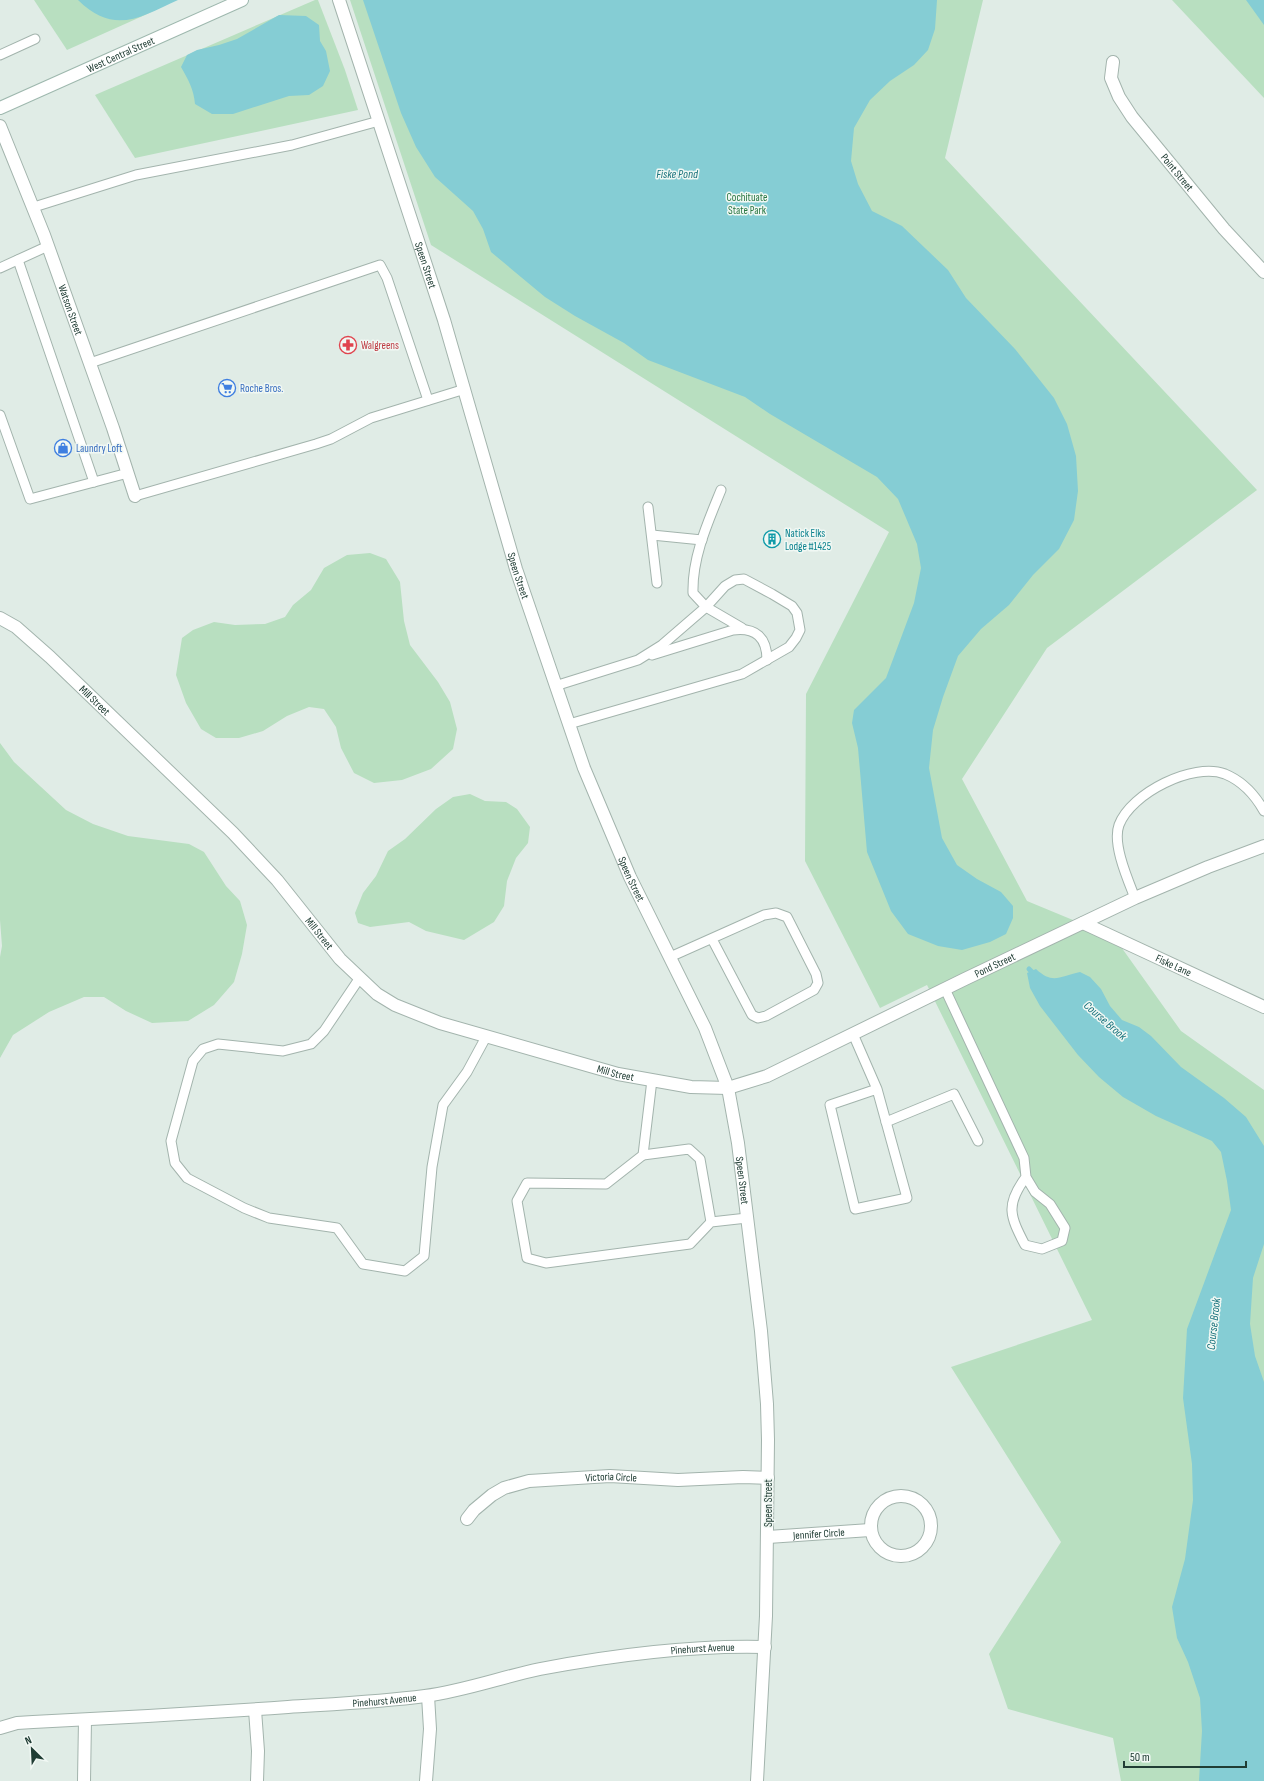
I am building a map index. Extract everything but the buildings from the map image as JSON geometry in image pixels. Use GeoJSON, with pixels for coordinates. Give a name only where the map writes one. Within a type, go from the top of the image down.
{"type":"FeatureCollection","features":[{"type":"Feature","properties":{"kind":"street","name":"West Central Street"},"geometry":{"type":"LineString","coordinates":[[0,108],[242,0]]}},
{"type":"Feature","properties":{"kind":"street","name":"Speen Street"},"geometry":{"type":"LineString","coordinates":[[339,0],[426,264],[465,389],[516,569],[555,686],[587,775],[614,841],[705,1028],[728,1088],[737,1137],[764,1367],[768,1440],[768,1537],[765,1647],[757,1781]]}},
{"type":"Feature","properties":{"kind":"street","name":"Point Street"},"geometry":{"type":"LineString","coordinates":[[1113,62],[1111,78],[1119,97],[1132,117],[1224,229],[1264,272]]}},
{"type":"Feature","properties":{"kind":"street","name":"Watson Street"},"geometry":{"type":"LineString","coordinates":[[0,126],[34,207],[90,363],[135,496]]}},
{"type":"Feature","properties":{"kind":"street","name":"Mill Street"},"geometry":{"type":"LineString","coordinates":[[0,618],[16,627],[50,657],[233,833],[276,880],[340,959],[359,979],[377,994],[395,1005],[440,1023],[578,1063],[652,1080],[691,1087],[728,1088]]}},
{"type":"Feature","properties":{"kind":"street","name":"Pond Street"},"geometry":{"type":"LineString","coordinates":[[728,1088],[767,1076],[1135,898],[1208,867],[1264,846]]}},
{"type":"Feature","properties":{"kind":"street","name":"Fiske Lane"},"geometry":{"type":"LineString","coordinates":[[1083,923],[1264,1008]]}},
{"type":"Feature","properties":{"kind":"street","name":"Victoria Circle"},"geometry":{"type":"LineString","coordinates":[[467,1519],[492,1495],[504,1488],[529,1481],[610,1476],[678,1480],[743,1477],[768,1478]]}},
{"type":"Feature","properties":{"kind":"street"},"geometry":{"type":"LineString","coordinates":[[896,1496],[904,1496],[921,1503],[927,1510],[931,1524],[931,1532],[924,1546],[916,1552],[898,1557],[888,1554],[879,1548],[872,1538],[870,1530],[872,1514],[879,1504],[884,1500],[896,1496]]}},
{"type":"Feature","properties":{"kind":"street","name":"Jennifer Circle"},"geometry":{"type":"LineString","coordinates":[[768,1537],[870,1530]]}},
{"type":"Feature","properties":{"kind":"street","name":"Pinehurst Avenue"},"geometry":{"type":"LineString","coordinates":[[0,1728],[18,1723],[256,1710],[385,1701],[428,1696],[539,1669],[629,1654],[720,1647],[765,1647]]}},
{"type":"Feature","properties":{"kind":"street"},"geometry":{"type":"LineString","coordinates":[[426,1781],[430,1729],[428,1696]]}},
{"type":"Feature","properties":{"kind":"street"},"geometry":{"type":"LineString","coordinates":[[256,1710],[258,1750],[257,1781]]}},
{"type":"Feature","properties":{"kind":"street"},"geometry":{"type":"LineString","coordinates":[[84,1781],[85,1720]]}},
{"type":"Feature","properties":{"kind":"lane"},"geometry":{"type":"LineString","coordinates":[[0,56],[35,39]]}},
{"type":"Feature","properties":{"kind":"lane"},"geometry":{"type":"LineString","coordinates":[[34,207],[136,175],[292,145],[379,121]]}},
{"type":"Feature","properties":{"kind":"lane"},"geometry":{"type":"LineString","coordinates":[[0,268],[48,246]]}},
{"type":"Feature","properties":{"kind":"lane"},"geometry":{"type":"LineString","coordinates":[[18,260],[94,482]]}},
{"type":"Feature","properties":{"kind":"lane"},"geometry":{"type":"LineString","coordinates":[[90,363],[380,265],[387,278],[428,400]]}},
{"type":"Feature","properties":{"kind":"lane"},"geometry":{"type":"LineString","coordinates":[[135,496],[316,444],[331,439],[371,418],[465,389]]}},
{"type":"Feature","properties":{"kind":"lane"},"geometry":{"type":"LineString","coordinates":[[0,415],[30,499],[128,473]]}},
{"type":"Feature","properties":{"kind":"lane"},"geometry":{"type":"LineString","coordinates":[[721,490],[702,540],[693,582],[693,592],[706,606],[742,628],[754,631],[763,641],[767,650],[767,660]]}},
{"type":"Feature","properties":{"kind":"lane"},"geometry":{"type":"LineString","coordinates":[[648,507],[657,582]]}},
{"type":"Feature","properties":{"kind":"lane"},"geometry":{"type":"LineString","coordinates":[[652,536],[702,540]]}},
{"type":"Feature","properties":{"kind":"lane"},"geometry":{"type":"LineString","coordinates":[[569,724],[742,674],[789,647],[800,630],[800,620],[798,613],[792,606],[744,579],[736,580],[725,586],[706,606],[662,645],[638,660]]}},
{"type":"Feature","properties":{"kind":"lane"},"geometry":{"type":"LineString","coordinates":[[555,686],[742,628]]}},
{"type":"Feature","properties":{"kind":"lane"},"geometry":{"type":"LineString","coordinates":[[1135,898],[1124,871],[1118,847],[1119,825],[1132,804],[1152,789],[1176,778],[1199,771],[1224,774],[1245,787],[1258,800],[1264,811]]}},
{"type":"Feature","properties":{"kind":"lane"},"geometry":{"type":"LineString","coordinates":[[670,957],[712,938],[764,915],[776,913],[787,917],[816,974],[818,983],[814,990],[766,1016],[758,1018],[752,1016],[712,938]]}},
{"type":"Feature","properties":{"kind":"lane"},"geometry":{"type":"LineString","coordinates":[[359,979],[324,1031],[311,1044],[283,1051],[218,1044],[203,1049],[192,1061],[171,1141],[175,1163],[187,1178],[244,1208],[269,1218],[337,1228],[363,1264],[405,1271],[424,1256],[432,1167],[443,1105],[467,1072],[486,1037]]}},
{"type":"Feature","properties":{"kind":"lane"},"geometry":{"type":"LineString","coordinates":[[945,989],[1024,1158],[1026,1177],[1035,1192],[1050,1204],[1065,1228],[1062,1241],[1042,1249],[1026,1245],[1015,1225],[1011,1208],[1015,1190],[1026,1177]]}},
{"type":"Feature","properties":{"kind":"lane"},"geometry":{"type":"LineString","coordinates":[[853,1034],[877,1089],[907,1198],[855,1209],[830,1105],[877,1089]]}},
{"type":"Feature","properties":{"kind":"lane"},"geometry":{"type":"LineString","coordinates":[[643,1155],[652,1080]]}},
{"type":"Feature","properties":{"kind":"lane"},"geometry":{"type":"LineString","coordinates":[[886,1122],[954,1094],[978,1141]]}},
{"type":"Feature","properties":{"kind":"lane"},"geometry":{"type":"LineString","coordinates":[[711,1222],[700,1159],[689,1149],[643,1155],[606,1184],[527,1183],[517,1201],[527,1258],[546,1263],[690,1244],[711,1222],[747,1218]]}},
{"type":"Feature","properties":{"kind":"green space"},"geometry":{"type":"Polygon","coordinates":[[[34,0],[175,0],[67,50],[34,0]]]}},
{"type":"Feature","properties":{"kind":"green space"},"geometry":{"type":"Polygon","coordinates":[[[318,0],[345,70],[358,110],[135,158],[95,95],[318,0]]]}},
{"type":"Feature","properties":{"kind":"green space","name":"Cochituate State Park"},"geometry":{"type":"Polygon","coordinates":[[[350,0],[983,0],[945,158],[1257,490],[1047,648],[962,779],[1027,901],[1114,937],[1181,1031],[1264,1090],[1264,1781],[1121,1781],[1113,1738],[1008,1709],[989,1654],[1061,1542],[951,1367],[1092,1320],[927,985],[880,1008],[805,861],[806,694],[889,532],[431,245],[350,0]]]}},
{"type":"Feature","properties":{"kind":"green space"},"geometry":{"type":"Polygon","coordinates":[[[1172,0],[1264,0],[1264,98],[1172,0]]]}},
{"type":"Feature","properties":{"kind":"green space"},"geometry":{"type":"Polygon","coordinates":[[[370,553],[386,559],[400,582],[404,621],[410,645],[438,682],[450,702],[457,729],[453,749],[431,769],[402,780],[374,783],[354,773],[341,748],[336,727],[324,709],[309,707],[287,716],[263,731],[239,738],[216,738],[201,729],[186,703],[176,675],[182,638],[193,630],[214,622],[235,625],[265,624],[285,617],[293,605],[311,590],[324,568],[347,555],[370,553]]]}},
{"type":"Feature","properties":{"kind":"green space"},"geometry":{"type":"Polygon","coordinates":[[[0,743],[14,762],[66,810],[93,824],[128,836],[189,844],[204,852],[226,886],[240,901],[247,925],[242,954],[234,982],[214,1005],[188,1021],[152,1023],[126,1011],[104,997],[84,997],[49,1012],[13,1035],[0,1058],[0,957],[2,946],[0,920],[0,743]]]}},
{"type":"Feature","properties":{"kind":"green space"},"geometry":{"type":"Polygon","coordinates":[[[470,794],[485,801],[506,802],[517,809],[530,827],[528,843],[516,858],[507,881],[504,906],[494,922],[464,940],[426,931],[409,922],[370,927],[358,923],[355,913],[363,893],[376,876],[388,851],[405,839],[436,809],[453,797],[470,794]]]}},
{"type":"Feature","properties":{"kind":"water"},"geometry":{"type":"Polygon","coordinates":[[[78,0],[178,0],[139,17],[127,20],[115,20],[103,17],[91,11],[78,0]]]}},
{"type":"Feature","properties":{"kind":"water","name":"Fiske Pond"},"geometry":{"type":"Polygon","coordinates":[[[363,0],[937,0],[935,29],[928,50],[914,65],[890,81],[870,100],[854,128],[851,161],[858,184],[872,211],[902,226],[948,270],[966,298],[1015,349],[1054,398],[1067,424],[1076,456],[1078,491],[1074,520],[1059,549],[1033,575],[1009,605],[981,629],[958,656],[933,730],[929,768],[942,838],[957,865],[977,879],[1001,892],[1013,906],[1013,918],[1006,934],[990,942],[962,950],[938,946],[908,934],[891,911],[867,852],[858,748],[852,723],[854,710],[886,678],[914,603],[921,568],[917,544],[898,499],[877,477],[770,414],[745,397],[648,360],[624,343],[575,316],[545,297],[491,252],[483,229],[473,211],[435,177],[416,147],[401,113],[363,0]]]}},
{"type":"Feature","properties":{"kind":"water"},"geometry":{"type":"Polygon","coordinates":[[[1246,0],[1264,0],[1264,25],[1246,0]]]}},
{"type":"Feature","properties":{"kind":"water"},"geometry":{"type":"Polygon","coordinates":[[[279,15],[306,16],[319,25],[320,41],[326,51],[330,71],[323,86],[309,95],[289,96],[233,114],[212,114],[195,104],[192,89],[181,67],[187,55],[197,50],[237,39],[279,15]]]}},
{"type":"Feature","properties":{"kind":"water"},"geometry":{"type":"Polygon","coordinates":[[[1036,969],[1047,977],[1052,978],[1080,972],[1090,977],[1101,989],[1110,1006],[1122,1020],[1139,1027],[1151,1036],[1181,1067],[1224,1098],[1246,1117],[1264,1146],[1264,1244],[1253,1278],[1250,1324],[1255,1356],[1264,1382],[1264,1781],[1199,1781],[1202,1731],[1200,1698],[1188,1662],[1177,1638],[1172,1607],[1185,1559],[1193,1500],[1192,1464],[1183,1398],[1187,1329],[1231,1210],[1221,1152],[1212,1141],[1156,1116],[1123,1097],[1099,1077],[1078,1055],[1040,1006],[1030,988],[1027,973],[1036,969]]]}},
{"type":"Feature","properties":{"kind":"waterway","name":"Course Brook"},"geometry":{"type":"LineString","coordinates":[[1029,969],[1036,976]]}},
{"type":"Feature","properties":{"kind":"place","name":"Walgreens"},"geometry":{"type":"Point","coordinates":[348,345]}},
{"type":"Feature","properties":{"kind":"place","name":"Roche Bros."},"geometry":{"type":"Point","coordinates":[227,388]}},
{"type":"Feature","properties":{"kind":"place","name":"Laundry Loft"},"geometry":{"type":"Point","coordinates":[63,448]}},
{"type":"Feature","properties":{"kind":"place","name":"Natick Elks Lodge #1425"},"geometry":{"type":"Point","coordinates":[772,539]}}]}
